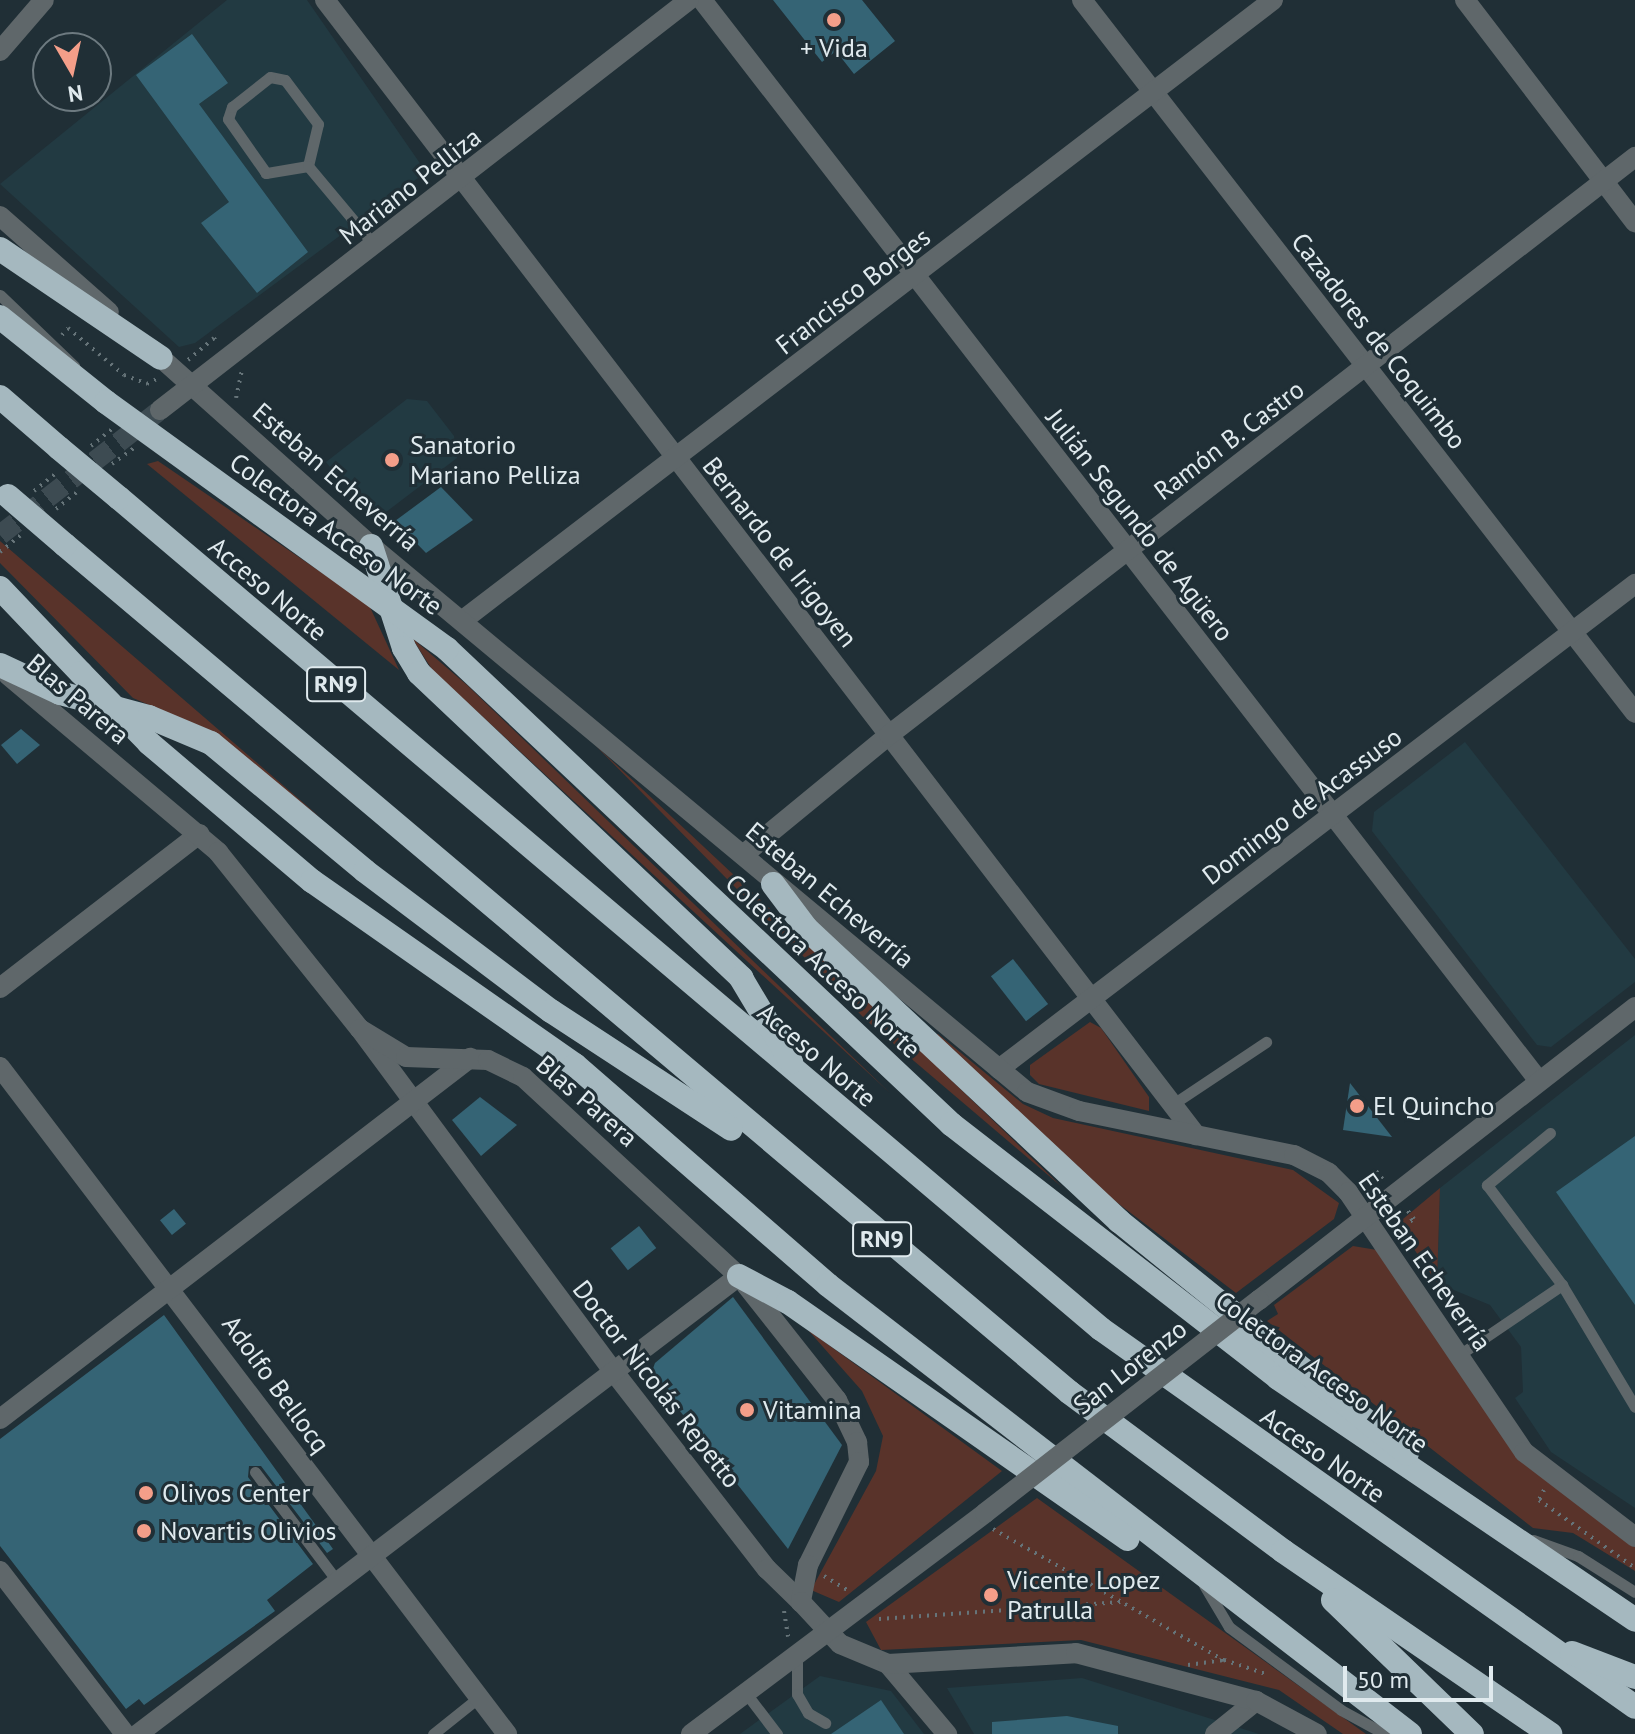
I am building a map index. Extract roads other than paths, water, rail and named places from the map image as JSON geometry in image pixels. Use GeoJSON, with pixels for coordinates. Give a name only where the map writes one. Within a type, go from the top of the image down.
{"type":"FeatureCollection","features":[{"type":"Feature","properties":{"kind":"highway"},"geometry":{"type":"LineString","coordinates":[[0,249],[168,364]]}},
{"type":"Feature","properties":{"kind":"highway","name":"Colectora Acceso Norte"},"geometry":{"type":"LineString","coordinates":[[0,317],[103,400],[447,649],[951,1124],[1185,1308],[1490,1526],[1635,1620]]}},
{"type":"Feature","properties":{"kind":"highway","name":"Acceso Norte"},"geometry":{"type":"LineString","coordinates":[[0,397],[803,1081],[1136,1356],[1635,1707]]}},
{"type":"Feature","properties":{"kind":"highway","name":"RN9"},"geometry":{"type":"LineString","coordinates":[[4,492],[814,1183],[1069,1392],[1283,1551],[1550,1734]]}},
{"type":"Feature","properties":{"kind":"highway"},"geometry":{"type":"LineString","coordinates":[[371,546],[404,648],[419,673],[741,978],[803,1081]]}},
{"type":"Feature","properties":{"kind":"highway"},"geometry":{"type":"LineString","coordinates":[[0,588],[149,743],[312,881],[575,1065],[828,1285],[1196,1571],[1356,1686],[1410,1734]]}},
{"type":"Feature","properties":{"kind":"highway"},"geometry":{"type":"LineString","coordinates":[[0,667],[60,693],[149,717],[211,743],[365,871],[551,1011],[814,1183]]}},
{"type":"Feature","properties":{"kind":"highway"},"geometry":{"type":"LineString","coordinates":[[773,884],[806,928],[1119,1221],[1378,1427],[1490,1526]]}},
{"type":"Feature","properties":{"kind":"highway"},"geometry":{"type":"LineString","coordinates":[[739,1276],[788,1302],[1120,1536],[1196,1571]]}},
{"type":"Feature","properties":{"kind":"highway"},"geometry":{"type":"LineString","coordinates":[[1283,1551],[1472,1734]]}},
{"type":"Feature","properties":{"kind":"highway"},"geometry":{"type":"LineString","coordinates":[[1536,1640],[1635,1677]]}},
{"type":"Feature","properties":{"kind":"street"},"geometry":{"type":"LineString","coordinates":[[0,51],[44,0]]}},
{"type":"Feature","properties":{"kind":"street","name":"Bernardo de Irigoyen"},"geometry":{"type":"LineString","coordinates":[[325,0],[459,182],[1094,999],[1196,1135]]}},
{"type":"Feature","properties":{"kind":"street","name":"Mariano Pelliza"},"geometry":{"type":"LineString","coordinates":[[160,410],[459,182],[689,0]]}},
{"type":"Feature","properties":{"kind":"street","name":"Julián Segundo de Agüero"},"geometry":{"type":"LineString","coordinates":[[702,0],[1539,1081]]}},
{"type":"Feature","properties":{"kind":"street","name":"Cazadores de Coquimbo"},"geometry":{"type":"LineString","coordinates":[[1082,0],[1635,713]]}},
{"type":"Feature","properties":{"kind":"street","name":"Francisco Borges"},"geometry":{"type":"LineString","coordinates":[[463,620],[676,461],[1273,0]]}},
{"type":"Feature","properties":{"kind":"street"},"geometry":{"type":"LineString","coordinates":[[1465,0],[1635,222]]}},
{"type":"Feature","properties":{"kind":"street","name":"Ramón B. Castro"},"geometry":{"type":"LineString","coordinates":[[743,855],[889,735],[1125,550],[1368,367],[1635,157]]}},
{"type":"Feature","properties":{"kind":"street","name":"Esteban Echeverría"},"geometry":{"type":"LineString","coordinates":[[0,216],[371,546],[743,855],[773,884],[999,1069],[1049,1102],[1314,1163],[1348,1192],[1524,1452],[1635,1537]]}},
{"type":"Feature","properties":{"kind":"street","name":"Domingo de Acassuso"},"geometry":{"type":"LineString","coordinates":[[999,1069],[1635,584]]}},
{"type":"Feature","properties":{"kind":"street","name":"Blas Parera"},"geometry":{"type":"LineString","coordinates":[[0,667],[199,834],[237,872],[360,1029],[406,1057],[470,1058],[505,1066],[540,1090],[739,1276],[837,1400],[857,1442],[859,1462],[808,1565],[801,1602]]}},
{"type":"Feature","properties":{"kind":"street"},"geometry":{"type":"LineString","coordinates":[[0,988],[199,834]]}},
{"type":"Feature","properties":{"kind":"street","name":"San Lorenzo"},"geometry":{"type":"LineString","coordinates":[[691,1734],[824,1629],[988,1520],[1363,1215],[1635,1007]]}},
{"type":"Feature","properties":{"kind":"street","name":"Doctor Nicolás Repetto"},"geometry":{"type":"LineString","coordinates":[[360,1029],[411,1104],[767,1569],[824,1629],[853,1653],[888,1664]]}},
{"type":"Feature","properties":{"kind":"street"},"geometry":{"type":"LineString","coordinates":[[0,1419],[470,1058]]}},
{"type":"Feature","properties":{"kind":"street","name":"Adolfo Bellocq"},"geometry":{"type":"LineString","coordinates":[[0,1067],[174,1288],[369,1558],[507,1734]]}},
{"type":"Feature","properties":{"kind":"street"},"geometry":{"type":"LineString","coordinates":[[138,1734],[739,1276]]}},
{"type":"Feature","properties":{"kind":"street"},"geometry":{"type":"LineString","coordinates":[[0,1571],[125,1734]]}},
{"type":"Feature","properties":{"kind":"street"},"geometry":{"type":"LineString","coordinates":[[888,1664],[1076,1653],[1256,1701],[1317,1734]]}},
{"type":"Feature","properties":{"kind":"street"},"geometry":{"type":"LineString","coordinates":[[888,1664],[947,1734]]}},
{"type":"Feature","properties":{"kind":"street"},"geometry":{"type":"LineString","coordinates":[[1215,1734],[1256,1701]]}},
{"type":"Feature","properties":{"kind":"lane"},"geometry":{"type":"LineString","coordinates":[[285,80],[318,124],[308,166],[266,173],[228,119],[232,107],[260,82],[285,80]]}},
{"type":"Feature","properties":{"kind":"lane"},"geometry":{"type":"LineString","coordinates":[[308,166],[375,246]]}},
{"type":"Feature","properties":{"kind":"lane"},"geometry":{"type":"LineString","coordinates":[[0,295],[57,343],[103,400]]}},
{"type":"Feature","properties":{"kind":"lane"},"geometry":{"type":"LineString","coordinates":[[1173,1104],[1266,1042]]}},
{"type":"Feature","properties":{"kind":"lane"},"geometry":{"type":"LineString","coordinates":[[1550,1133],[1487,1185],[1562,1285],[1635,1407]]}},
{"type":"Feature","properties":{"kind":"lane"},"geometry":{"type":"LineString","coordinates":[[1459,1355],[1562,1285]]}},
{"type":"Feature","properties":{"kind":"lane"},"geometry":{"type":"LineString","coordinates":[[255,1472],[338,1582]]}},
{"type":"Feature","properties":{"kind":"lane"},"geometry":{"type":"LineString","coordinates":[[1490,1526],[1578,1556],[1635,1592]]}},
{"type":"Feature","properties":{"kind":"lane"},"geometry":{"type":"LineString","coordinates":[[1196,1571],[1229,1627],[1385,1734]]}},
{"type":"Feature","properties":{"kind":"lane"},"geometry":{"type":"LineString","coordinates":[[797,1650],[797,1694],[808,1713],[825,1723]]}},
{"type":"Feature","properties":{"kind":"lane"},"geometry":{"type":"LineString","coordinates":[[745,1692],[777,1734]]}},
{"type":"Feature","properties":{"kind":"lane"},"geometry":{"type":"LineString","coordinates":[[433,1734],[478,1698]]}},
{"type":"Feature","properties":{"kind":"tunnel"},"geometry":{"type":"LineString","coordinates":[[0,535],[160,410]]}},
{"type":"Feature","properties":{"kind":"place","name":"+ Vida"},"geometry":{"type":"Point","coordinates":[834,20]}},
{"type":"Feature","properties":{"kind":"place","name":"Sanatorio Mariano Pelliza"},"geometry":{"type":"Point","coordinates":[392,460]}},
{"type":"Feature","properties":{"kind":"place","name":"El Quincho"},"geometry":{"type":"Point","coordinates":[1357,1106]}},
{"type":"Feature","properties":{"kind":"place","name":"Vitamina"},"geometry":{"type":"Point","coordinates":[747,1410]}},
{"type":"Feature","properties":{"kind":"place","name":"Olivos Center"},"geometry":{"type":"Point","coordinates":[146,1493]}},
{"type":"Feature","properties":{"kind":"place","name":"Novartis Olivios"},"geometry":{"type":"Point","coordinates":[144,1531]}},
{"type":"Feature","properties":{"kind":"place","name":"Vicente Lopez Patrulla"},"geometry":{"type":"Point","coordinates":[991,1595]}}]}
